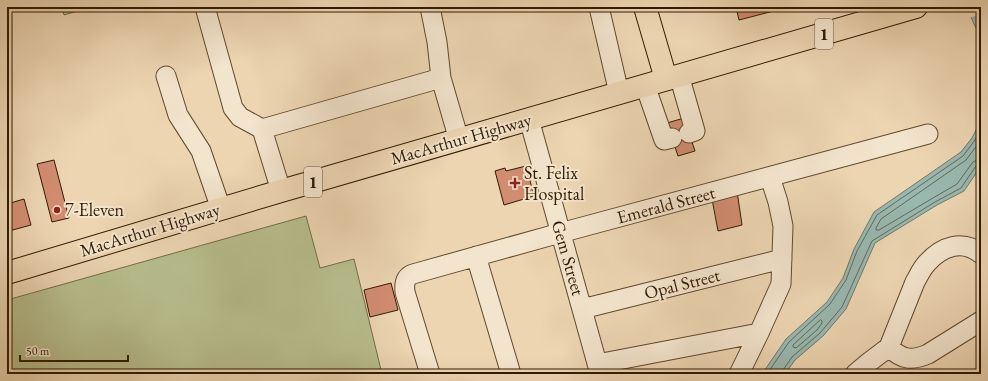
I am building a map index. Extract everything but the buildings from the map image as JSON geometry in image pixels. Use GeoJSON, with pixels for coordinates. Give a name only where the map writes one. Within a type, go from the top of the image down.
{"type":"FeatureCollection","features":[{"type":"Feature","properties":{"kind":"main road"},"geometry":{"type":"LineString","coordinates":[[645,7],[664,80]]}},
{"type":"Feature","properties":{"kind":"main road","name":"MacArthur Highway"},"geometry":{"type":"LineString","coordinates":[[7,273],[281,191],[916,7]]}},
{"type":"Feature","properties":{"kind":"street"},"geometry":{"type":"LineString","coordinates":[[205,7],[233,108],[240,117],[262,129],[281,191]]}},
{"type":"Feature","properties":{"kind":"street"},"geometry":{"type":"LineString","coordinates":[[430,7],[437,42],[441,78],[459,140]]}},
{"type":"Feature","properties":{"kind":"street"},"geometry":{"type":"LineString","coordinates":[[599,7],[619,93]]}},
{"type":"Feature","properties":{"kind":"street"},"geometry":{"type":"LineString","coordinates":[[166,76],[178,115],[201,151],[221,209]]}},
{"type":"Feature","properties":{"kind":"street"},"geometry":{"type":"LineString","coordinates":[[262,129],[441,78]]}},
{"type":"Feature","properties":{"kind":"street"},"geometry":{"type":"LineString","coordinates":[[664,80],[695,131],[664,140],[664,80]]}},
{"type":"Feature","properties":{"kind":"street","name":"Gem Street"},"geometry":{"type":"LineString","coordinates":[[529,119],[599,369]]}},
{"type":"Feature","properties":{"kind":"street","name":"Emerald Street"},"geometry":{"type":"LineString","coordinates":[[430,374],[405,292],[406,280],[408,276],[560,233],[928,134]]}},
{"type":"Feature","properties":{"kind":"street"},"geometry":{"type":"LineString","coordinates":[[739,374],[781,284],[783,226],[778,202],[770,177]]}},
{"type":"Feature","properties":{"kind":"street"},"geometry":{"type":"LineString","coordinates":[[855,374],[889,348],[915,282],[927,262],[945,249],[953,246],[962,245],[969,247],[977,250],[981,254]]}},
{"type":"Feature","properties":{"kind":"street"},"geometry":{"type":"LineString","coordinates":[[476,256],[511,374]]}},
{"type":"Feature","properties":{"kind":"street","name":"Opal Street"},"geometry":{"type":"LineString","coordinates":[[582,309],[782,259]]}},
{"type":"Feature","properties":{"kind":"street"},"geometry":{"type":"LineString","coordinates":[[889,348],[894,353],[901,356],[919,358],[981,321]]}},
{"type":"Feature","properties":{"kind":"street"},"geometry":{"type":"LineString","coordinates":[[599,369],[759,333]]}},
{"type":"Feature","properties":{"kind":"green space"},"geometry":{"type":"Polygon","coordinates":[[[62,7],[91,7],[64,15],[62,7]]]}},
{"type":"Feature","properties":{"kind":"green space"},"geometry":{"type":"Polygon","coordinates":[[[306,216],[320,268],[354,259],[382,374],[7,374],[7,300],[306,216]]]}},
{"type":"Feature","properties":{"kind":"water"},"geometry":{"type":"Polygon","coordinates":[[[966,7],[981,7],[981,37],[976,28],[966,7]]]}},
{"type":"Feature","properties":{"kind":"water"},"geometry":{"type":"Polygon","coordinates":[[[981,120],[981,166],[964,191],[937,205],[875,243],[846,309],[823,336],[795,360],[785,374],[762,374],[786,339],[827,302],[843,278],[854,249],[874,212],[961,152],[972,138],[981,120]]]}},
{"type":"Feature","properties":{"kind":"pier"},"geometry":{"type":"Polygon","coordinates":[[[964,7],[981,7],[981,14],[969,18],[964,7]]]}},
{"type":"Feature","properties":{"kind":"place","name":"St. Felix Hospital"},"geometry":{"type":"Point","coordinates":[515,183]}},
{"type":"Feature","properties":{"kind":"place","name":"7-Eleven"},"geometry":{"type":"Point","coordinates":[57,210]}}]}
